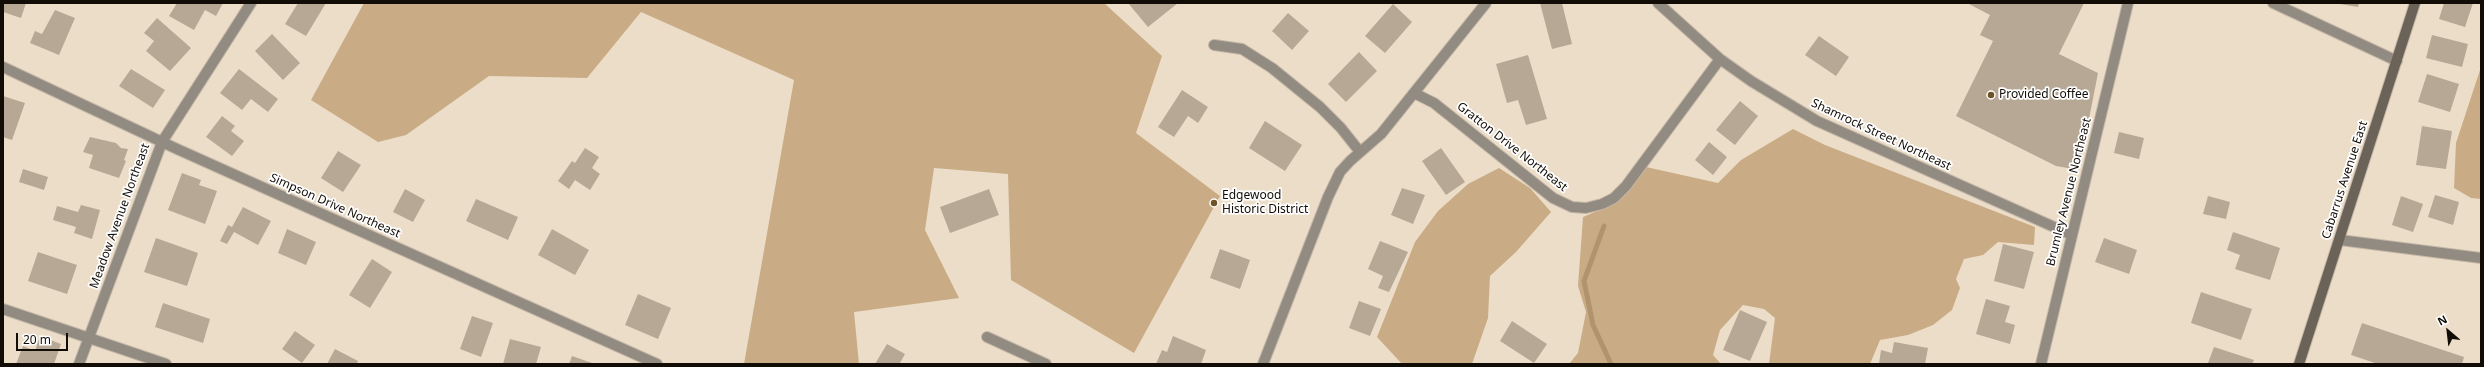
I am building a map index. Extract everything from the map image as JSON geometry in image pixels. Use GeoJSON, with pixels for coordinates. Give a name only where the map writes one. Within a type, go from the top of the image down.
{"type":"FeatureCollection","features":[{"type":"Feature","properties":{"kind":"main road","name":"Cabarrus Avenue East"},"geometry":{"type":"LineString","coordinates":[[2299,364],[2415,3]]}},
{"type":"Feature","properties":{"kind":"street","name":"Meadow Avenue Northeast"},"geometry":{"type":"LineString","coordinates":[[79,364],[162,142],[252,3]]}},
{"type":"Feature","properties":{"kind":"street"},"geometry":{"type":"LineString","coordinates":[[1263,364],[1328,197],[1340,172],[1380,134],[1486,3]]}},
{"type":"Feature","properties":{"kind":"street","name":"Shamrock Street Northeast"},"geometry":{"type":"LineString","coordinates":[[1658,3],[1720,59],[1751,81],[1817,121],[2072,235]]}},
{"type":"Feature","properties":{"kind":"street","name":"Brumley Avenue Northeast"},"geometry":{"type":"LineString","coordinates":[[2040,364],[2128,3]]}},
{"type":"Feature","properties":{"kind":"street"},"geometry":{"type":"LineString","coordinates":[[2273,3],[2397,61]]}},
{"type":"Feature","properties":{"kind":"street"},"geometry":{"type":"LineString","coordinates":[[1214,45],[1242,49],[1272,68],[1320,107],[1341,128],[1360,152]]}},
{"type":"Feature","properties":{"kind":"street","name":"Gratton Drive Northeast"},"geometry":{"type":"LineString","coordinates":[[1414,93],[1434,103],[1553,198],[1572,207],[1586,208],[1602,204],[1614,198],[1626,186],[1720,59]]}},
{"type":"Feature","properties":{"kind":"street","name":"Simpson Drive Northeast"},"geometry":{"type":"LineString","coordinates":[[3,67],[162,142],[657,364]]}},
{"type":"Feature","properties":{"kind":"street"},"geometry":{"type":"LineString","coordinates":[[2340,240],[2481,258]]}},
{"type":"Feature","properties":{"kind":"street"},"geometry":{"type":"LineString","coordinates":[[3,309],[166,364]]}},
{"type":"Feature","properties":{"kind":"street"},"geometry":{"type":"LineString","coordinates":[[987,337],[1046,364]]}},
{"type":"Feature","properties":{"kind":"shaded area"},"geometry":{"type":"Polygon","coordinates":[[[364,3],[1104,3],[1162,56],[1136,133],[1220,196],[1134,353],[1011,280],[1008,174],[934,168],[925,230],[959,298],[854,312],[859,364],[744,364],[794,80],[641,12],[587,78],[489,76],[406,135],[378,142],[311,100],[364,3]]]}},
{"type":"Feature","properties":{"kind":"shaded area"},"geometry":{"type":"Polygon","coordinates":[[[2481,67],[2481,199],[2471,198],[2454,188],[2456,143],[2481,67]]]}},
{"type":"Feature","properties":{"kind":"shaded area"},"geometry":{"type":"Polygon","coordinates":[[[1793,129],[1825,145],[2035,227],[2034,245],[1998,242],[1983,255],[1964,259],[1956,279],[1960,288],[1952,310],[1933,325],[1908,335],[1880,340],[1870,364],[1769,364],[1775,318],[1764,309],[1743,305],[1720,330],[1713,355],[1721,364],[1569,364],[1578,353],[1586,312],[1578,286],[1583,217],[1616,203],[1646,167],[1718,183],[1741,160],[1793,129]]]}},
{"type":"Feature","properties":{"kind":"shaded area"},"geometry":{"type":"Polygon","coordinates":[[[1499,168],[1530,188],[1551,212],[1516,252],[1490,276],[1488,318],[1472,364],[1402,364],[1377,337],[1415,242],[1438,211],[1468,184],[1499,168]]]}},
{"type":"Feature","properties":{"kind":"building"},"geometry":{"type":"Polygon","coordinates":[[[3,3],[26,3],[21,18],[3,12],[3,3]]]}},
{"type":"Feature","properties":{"kind":"building"},"geometry":{"type":"Polygon","coordinates":[[[177,3],[223,3],[216,16],[205,10],[194,30],[169,16],[177,3]]]}},
{"type":"Feature","properties":{"kind":"building"},"geometry":{"type":"Polygon","coordinates":[[[298,3],[326,3],[306,36],[285,24],[298,3]]]}},
{"type":"Feature","properties":{"kind":"building"},"geometry":{"type":"Polygon","coordinates":[[[1128,3],[1178,3],[1148,27],[1128,3]]]}},
{"type":"Feature","properties":{"kind":"building"},"geometry":{"type":"Polygon","coordinates":[[[1540,3],[1562,3],[1572,44],[1552,49],[1540,3]]]}},
{"type":"Feature","properties":{"kind":"building"},"geometry":{"type":"Polygon","coordinates":[[[1967,3],[2084,3],[2059,54],[2098,73],[2079,170],[2056,166],[1956,116],[1993,41],[1980,35],[1990,15],[1967,3]]]}},
{"type":"Feature","properties":{"kind":"building"},"geometry":{"type":"Polygon","coordinates":[[[2334,3],[2359,3],[2358,7],[2334,3]]]}},
{"type":"Feature","properties":{"kind":"building"},"geometry":{"type":"Polygon","coordinates":[[[2444,3],[2473,3],[2465,27],[2439,19],[2444,3]]]}},
{"type":"Feature","properties":{"kind":"building"},"geometry":{"type":"Polygon","coordinates":[[[1393,4],[1412,22],[1385,53],[1365,36],[1393,4]]]}},
{"type":"Feature","properties":{"kind":"building"},"geometry":{"type":"Polygon","coordinates":[[[55,10],[75,18],[59,55],[30,43],[35,31],[42,34],[55,10]]]}},
{"type":"Feature","properties":{"kind":"building"},"geometry":{"type":"Polygon","coordinates":[[[1288,13],[1309,31],[1292,50],[1272,31],[1288,13]]]}},
{"type":"Feature","properties":{"kind":"building"},"geometry":{"type":"Polygon","coordinates":[[[157,18],[191,48],[170,71],[146,51],[154,41],[144,33],[157,18]]]}},
{"type":"Feature","properties":{"kind":"building"},"geometry":{"type":"Polygon","coordinates":[[[272,34],[300,63],[283,80],[255,51],[272,34]]]}},
{"type":"Feature","properties":{"kind":"building"},"geometry":{"type":"Polygon","coordinates":[[[2432,35],[2468,44],[2462,67],[2426,58],[2432,35]]]}},
{"type":"Feature","properties":{"kind":"building"},"geometry":{"type":"Polygon","coordinates":[[[1819,36],[1849,57],[1836,76],[1805,55],[1819,36]]]}},
{"type":"Feature","properties":{"kind":"building"},"geometry":{"type":"Polygon","coordinates":[[[1359,52],[1377,71],[1346,102],[1328,84],[1359,52]]]}},
{"type":"Feature","properties":{"kind":"building"},"geometry":{"type":"Polygon","coordinates":[[[1528,55],[1547,119],[1526,125],[1518,100],[1507,103],[1496,64],[1528,55]]]}},
{"type":"Feature","properties":{"kind":"building"},"geometry":{"type":"Polygon","coordinates":[[[131,69],[165,90],[153,108],[119,86],[131,69]]]}},
{"type":"Feature","properties":{"kind":"building"},"geometry":{"type":"Polygon","coordinates":[[[239,69],[278,99],[268,112],[251,99],[242,110],[220,93],[239,69]]]}},
{"type":"Feature","properties":{"kind":"building"},"geometry":{"type":"Polygon","coordinates":[[[2427,74],[2459,84],[2450,112],[2418,102],[2427,74]]]}},
{"type":"Feature","properties":{"kind":"building"},"geometry":{"type":"Polygon","coordinates":[[[1182,90],[1208,107],[1198,123],[1188,116],[1174,137],[1158,127],[1182,90]]]}},
{"type":"Feature","properties":{"kind":"building"},"geometry":{"type":"Polygon","coordinates":[[[3,96],[25,103],[12,140],[3,137],[3,96]]]}},
{"type":"Feature","properties":{"kind":"building"},"geometry":{"type":"Polygon","coordinates":[[[1740,101],[1758,116],[1735,145],[1716,130],[1740,101]]]}},
{"type":"Feature","properties":{"kind":"building"},"geometry":{"type":"Polygon","coordinates":[[[222,116],[235,126],[231,131],[244,141],[232,156],[206,137],[222,116]]]}},
{"type":"Feature","properties":{"kind":"building"},"geometry":{"type":"Polygon","coordinates":[[[1265,121],[1302,145],[1285,171],[1249,148],[1265,121]]]}},
{"type":"Feature","properties":{"kind":"building"},"geometry":{"type":"Polygon","coordinates":[[[2422,126],[2452,131],[2446,169],[2416,165],[2422,126]]]}},
{"type":"Feature","properties":{"kind":"building"},"geometry":{"type":"Polygon","coordinates":[[[2119,132],[2144,138],[2139,159],[2114,153],[2119,132]]]}},
{"type":"Feature","properties":{"kind":"building"},"geometry":{"type":"Polygon","coordinates":[[[90,137],[116,143],[121,148],[128,149],[124,160],[126,161],[119,178],[89,168],[93,155],[83,152],[90,137]]]}},
{"type":"Feature","properties":{"kind":"building"},"geometry":{"type":"Polygon","coordinates":[[[1709,142],[1727,157],[1713,175],[1695,160],[1709,142]]]}},
{"type":"Feature","properties":{"kind":"building"},"geometry":{"type":"Polygon","coordinates":[[[585,148],[599,157],[592,168],[600,174],[590,190],[575,180],[569,189],[558,181],[572,161],[575,163],[585,148]]]}},
{"type":"Feature","properties":{"kind":"building"},"geometry":{"type":"Polygon","coordinates":[[[1441,148],[1465,182],[1446,195],[1422,161],[1441,148]]]}},
{"type":"Feature","properties":{"kind":"building"},"geometry":{"type":"Polygon","coordinates":[[[338,151],[361,165],[343,192],[321,178],[338,151]]]}},
{"type":"Feature","properties":{"kind":"building"},"geometry":{"type":"Polygon","coordinates":[[[23,169],[48,177],[44,190],[19,182],[23,169]]]}},
{"type":"Feature","properties":{"kind":"building"},"geometry":{"type":"Polygon","coordinates":[[[182,173],[201,180],[199,185],[217,191],[205,224],[168,210],[182,173]]]}},
{"type":"Feature","properties":{"kind":"building"},"geometry":{"type":"Polygon","coordinates":[[[1402,188],[1425,195],[1413,224],[1391,215],[1402,188]]]}},
{"type":"Feature","properties":{"kind":"building"},"geometry":{"type":"Polygon","coordinates":[[[405,189],[425,200],[413,222],[393,212],[405,189]]]}},
{"type":"Feature","properties":{"kind":"building"},"geometry":{"type":"Polygon","coordinates":[[[989,189],[999,215],[950,233],[940,207],[989,189]]]}},
{"type":"Feature","properties":{"kind":"building"},"geometry":{"type":"Polygon","coordinates":[[[2435,195],[2459,202],[2453,225],[2428,217],[2435,195]]]}},
{"type":"Feature","properties":{"kind":"building"},"geometry":{"type":"Polygon","coordinates":[[[2208,196],[2230,202],[2226,219],[2203,214],[2208,196]]]}},
{"type":"Feature","properties":{"kind":"building"},"geometry":{"type":"Polygon","coordinates":[[[2401,196],[2423,204],[2413,232],[2392,225],[2401,196]]]}},
{"type":"Feature","properties":{"kind":"building"},"geometry":{"type":"Polygon","coordinates":[[[476,199],[518,217],[508,240],[466,221],[476,199]]]}},
{"type":"Feature","properties":{"kind":"building"},"geometry":{"type":"Polygon","coordinates":[[[81,205],[100,210],[92,239],[74,233],[76,227],[53,220],[57,206],[78,212],[81,205]]]}},
{"type":"Feature","properties":{"kind":"building"},"geometry":{"type":"Polygon","coordinates":[[[243,207],[271,221],[258,245],[234,232],[227,244],[220,241],[228,225],[232,227],[243,207]]]}},
{"type":"Feature","properties":{"kind":"building"},"geometry":{"type":"Polygon","coordinates":[[[287,229],[316,242],[306,265],[278,253],[287,229]]]}},
{"type":"Feature","properties":{"kind":"building"},"geometry":{"type":"Polygon","coordinates":[[[552,229],[589,250],[575,275],[538,255],[552,229]]]}},
{"type":"Feature","properties":{"kind":"building"},"geometry":{"type":"Polygon","coordinates":[[[2233,232],[2280,248],[2270,280],[2235,269],[2240,255],[2227,250],[2233,232]]]}},
{"type":"Feature","properties":{"kind":"building"},"geometry":{"type":"Polygon","coordinates":[[[156,238],[198,253],[187,286],[144,272],[156,238]]]}},
{"type":"Feature","properties":{"kind":"building"},"geometry":{"type":"Polygon","coordinates":[[[2104,238],[2137,250],[2129,274],[2095,262],[2104,238]]]}},
{"type":"Feature","properties":{"kind":"building"},"geometry":{"type":"Polygon","coordinates":[[[1380,241],[1408,252],[1389,292],[1378,288],[1383,276],[1368,269],[1380,241]]]}},
{"type":"Feature","properties":{"kind":"building"},"geometry":{"type":"Polygon","coordinates":[[[2003,244],[2034,252],[2024,289],[1994,281],[2003,244]]]}},
{"type":"Feature","properties":{"kind":"building"},"geometry":{"type":"Polygon","coordinates":[[[1220,249],[1250,260],[1240,289],[1210,278],[1220,249]]]}},
{"type":"Feature","properties":{"kind":"building"},"geometry":{"type":"Polygon","coordinates":[[[38,252],[77,265],[67,294],[28,281],[38,252]]]}},
{"type":"Feature","properties":{"kind":"building"},"geometry":{"type":"Polygon","coordinates":[[[372,259],[392,272],[370,308],[349,295],[372,259]]]}},
{"type":"Feature","properties":{"kind":"building"},"geometry":{"type":"Polygon","coordinates":[[[2201,292],[2252,309],[2241,340],[2191,323],[2201,292]]]}},
{"type":"Feature","properties":{"kind":"building"},"geometry":{"type":"Polygon","coordinates":[[[638,294],[671,308],[658,339],[625,325],[638,294]]]}},
{"type":"Feature","properties":{"kind":"building"},"geometry":{"type":"Polygon","coordinates":[[[1986,299],[2010,306],[2005,322],[2015,325],[2010,344],[1976,334],[1986,299]]]}},
{"type":"Feature","properties":{"kind":"building"},"geometry":{"type":"Polygon","coordinates":[[[1359,301],[1381,309],[1370,336],[1349,328],[1359,301]]]}},
{"type":"Feature","properties":{"kind":"building"},"geometry":{"type":"Polygon","coordinates":[[[163,303],[210,319],[203,343],[155,327],[163,303]]]}},
{"type":"Feature","properties":{"kind":"building"},"geometry":{"type":"Polygon","coordinates":[[[1740,310],[1767,322],[1750,361],[1723,350],[1740,310]]]}},
{"type":"Feature","properties":{"kind":"building"},"geometry":{"type":"Polygon","coordinates":[[[472,316],[493,323],[481,357],[460,349],[472,316]]]}},
{"type":"Feature","properties":{"kind":"building"},"geometry":{"type":"Polygon","coordinates":[[[1512,321],[1547,344],[1534,363],[1500,341],[1512,321]]]}},
{"type":"Feature","properties":{"kind":"building"},"geometry":{"type":"Polygon","coordinates":[[[2362,323],[2464,357],[2462,364],[2378,364],[2351,355],[2362,323]]]}},
{"type":"Feature","properties":{"kind":"building"},"geometry":{"type":"Polygon","coordinates":[[[295,331],[315,345],[302,363],[282,349],[295,331]]]}},
{"type":"Feature","properties":{"kind":"building"},"geometry":{"type":"Polygon","coordinates":[[[40,336],[61,344],[54,364],[16,364],[23,346],[35,351],[40,336]]]}},
{"type":"Feature","properties":{"kind":"building"},"geometry":{"type":"Polygon","coordinates":[[[1173,336],[1206,350],[1201,364],[1156,364],[1162,350],[1167,352],[1173,336]]]}},
{"type":"Feature","properties":{"kind":"building"},"geometry":{"type":"Polygon","coordinates":[[[510,339],[541,347],[536,364],[503,364],[510,339]]]}},
{"type":"Feature","properties":{"kind":"building"},"geometry":{"type":"Polygon","coordinates":[[[1894,342],[1928,348],[1925,364],[1879,364],[1881,350],[1892,353],[1894,342]]]}},
{"type":"Feature","properties":{"kind":"building"},"geometry":{"type":"Polygon","coordinates":[[[887,344],[905,354],[900,363],[902,364],[875,364],[887,344]]]}},
{"type":"Feature","properties":{"kind":"building"},"geometry":{"type":"Polygon","coordinates":[[[2214,347],[2254,360],[2252,364],[2208,363],[2214,347]]]}},
{"type":"Feature","properties":{"kind":"building"},"geometry":{"type":"Polygon","coordinates":[[[335,349],[358,361],[357,364],[327,364],[335,349]]]}},
{"type":"Feature","properties":{"kind":"building"},"geometry":{"type":"Polygon","coordinates":[[[572,356],[595,364],[569,364],[572,356]]]}},
{"type":"Feature","properties":{"kind":"waterway"},"geometry":{"type":"LineString","coordinates":[[1604,226],[1584,281],[1593,325],[1611,364]]}},
{"type":"Feature","properties":{"kind":"place","name":"Provided Coffee"},"geometry":{"type":"Point","coordinates":[1991,95]}},
{"type":"Feature","properties":{"kind":"place","name":"Edgewood Historic District"},"geometry":{"type":"Point","coordinates":[1214,203]}}]}
